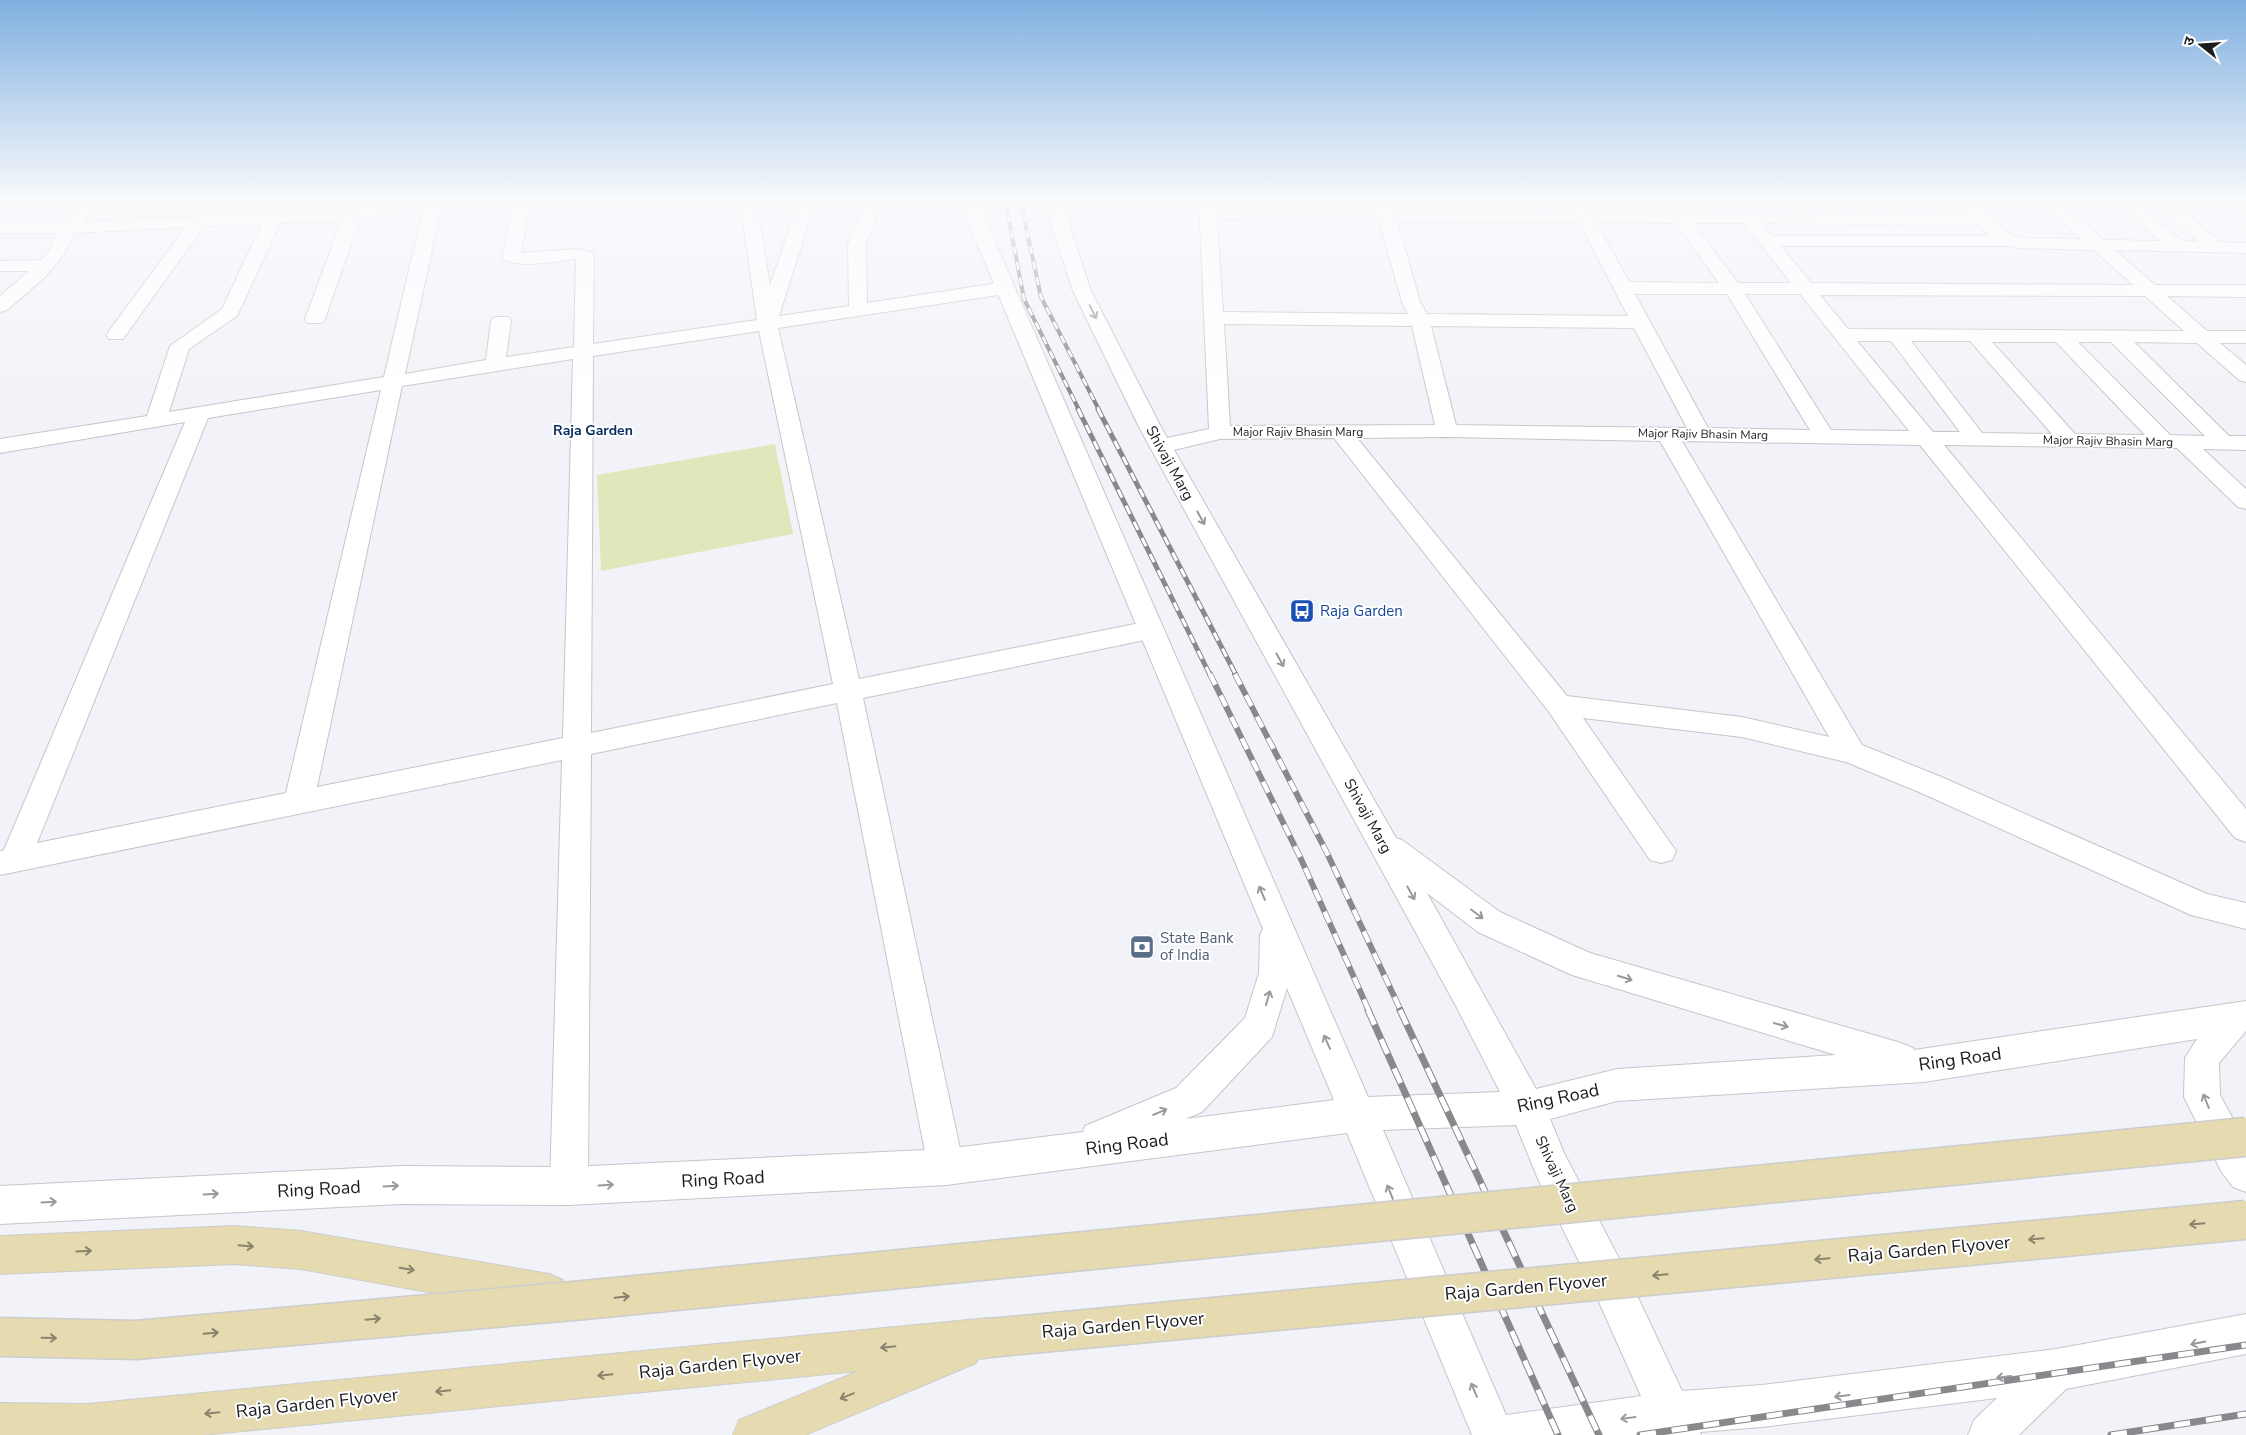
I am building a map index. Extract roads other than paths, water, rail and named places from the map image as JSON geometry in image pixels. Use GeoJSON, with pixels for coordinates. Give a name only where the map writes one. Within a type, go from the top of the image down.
{"type":"FeatureCollection","features":[{"type":"Feature","properties":{"kind":"main road"},"geometry":{"type":"LineString","coordinates":[[0,1337],[136,1340],[584,1300],[2246,1137]]}},
{"type":"Feature","properties":{"kind":"main road","name":"Raja Garden Flyover"},"geometry":{"type":"LineString","coordinates":[[0,1424],[88,1426],[989,1338],[2246,1220]]}},
{"type":"Feature","properties":{"kind":"main road"},"geometry":{"type":"LineString","coordinates":[[0,1255],[234,1245],[302,1250],[584,1300]]}},
{"type":"Feature","properties":{"kind":"main road"},"geometry":{"type":"LineString","coordinates":[[754,1435],[989,1338]]}},
{"type":"Feature","properties":{"kind":"street"},"geometry":{"type":"LineString","coordinates":[[0,306],[46,266]]}},
{"type":"Feature","properties":{"kind":"street"},"geometry":{"type":"LineString","coordinates":[[116,335],[166,266]]}},
{"type":"Feature","properties":{"kind":"street"},"geometry":{"type":"LineString","coordinates":[[156,421],[180,346],[230,312],[251,266]]}},
{"type":"Feature","properties":{"kind":"street"},"geometry":{"type":"LineString","coordinates":[[315,319],[335,266]]}},
{"type":"Feature","properties":{"kind":"street"},"geometry":{"type":"LineString","coordinates":[[299,802],[419,266]]}},
{"type":"Feature","properties":{"kind":"street"},"geometry":{"type":"LineString","coordinates":[[569,1186],[585,266]]}},
{"type":"Feature","properties":{"kind":"street"},"geometry":{"type":"LineString","coordinates":[[758,266],[767,324],[848,690],[946,1167]]}},
{"type":"Feature","properties":{"kind":"street"},"geometry":{"type":"LineString","coordinates":[[767,324],[786,266]]}},
{"type":"Feature","properties":{"kind":"street"},"geometry":{"type":"LineString","coordinates":[[857,266],[858,310]]}},
{"type":"Feature","properties":{"kind":"street"},"geometry":{"type":"LineString","coordinates":[[996,266],[1277,928],[1359,1114],[1493,1435]]}},
{"type":"Feature","properties":{"kind":"street","name":"Shivaji Marg"},"geometry":{"type":"LineString","coordinates":[[1074,266],[1082,291],[1161,446],[1468,996],[1527,1108],[1551,1166],[1612,1286],[1675,1424]]}},
{"type":"Feature","properties":{"kind":"street"},"geometry":{"type":"LineString","coordinates":[[1211,266],[1220,433]]}},
{"type":"Feature","properties":{"kind":"street"},"geometry":{"type":"LineString","coordinates":[[1401,266],[1411,302],[1420,320],[1447,430]]}},
{"type":"Feature","properties":{"kind":"street"},"geometry":{"type":"LineString","coordinates":[[1611,266],[1700,433]]}},
{"type":"Feature","properties":{"kind":"street"},"geometry":{"type":"LineString","coordinates":[[1716,266],[1733,289],[1824,436]]}},
{"type":"Feature","properties":{"kind":"street"},"geometry":{"type":"LineString","coordinates":[[1787,266],[2246,830]]}},
{"type":"Feature","properties":{"kind":"street"},"geometry":{"type":"LineString","coordinates":[[2122,266],[2246,376]]}},
{"type":"Feature","properties":{"kind":"street"},"geometry":{"type":"LineString","coordinates":[[0,446],[495,365],[1005,288]]}},
{"type":"Feature","properties":{"kind":"street"},"geometry":{"type":"LineString","coordinates":[[1623,288],[2149,289],[2246,291]]}},
{"type":"Feature","properties":{"kind":"street"},"geometry":{"type":"LineString","coordinates":[[1213,309],[1411,302],[1636,314]]}},
{"type":"Feature","properties":{"kind":"street"},"geometry":{"type":"LineString","coordinates":[[1213,309],[1420,320],[1636,314]]}},
{"type":"Feature","properties":{"kind":"street"},"geometry":{"type":"LineString","coordinates":[[495,365],[501,321]]}},
{"type":"Feature","properties":{"kind":"street"},"geometry":{"type":"LineString","coordinates":[[1842,335],[2246,337]]}},
{"type":"Feature","properties":{"kind":"street"},"geometry":{"type":"LineString","coordinates":[[1896,335],[1976,439]]}},
{"type":"Feature","properties":{"kind":"street"},"geometry":{"type":"LineString","coordinates":[[1977,337],[2070,441]]}},
{"type":"Feature","properties":{"kind":"street"},"geometry":{"type":"LineString","coordinates":[[2062,337],[2173,442],[2246,502]]}},
{"type":"Feature","properties":{"kind":"street"},"geometry":{"type":"LineString","coordinates":[[2117,337],[2223,442]]}},
{"type":"Feature","properties":{"kind":"street"},"geometry":{"type":"LineString","coordinates":[[8,862],[199,414]]}},
{"type":"Feature","properties":{"kind":"street","name":"Major Rajiv Bhasin Marg"},"geometry":{"type":"LineString","coordinates":[[1161,446],[1220,433],[1447,430],[2246,443]]}},
{"type":"Feature","properties":{"kind":"street"},"geometry":{"type":"LineString","coordinates":[[1341,432],[1559,704],[1661,851]]}},
{"type":"Feature","properties":{"kind":"street"},"geometry":{"type":"LineString","coordinates":[[1666,433],[1852,753]]}},
{"type":"Feature","properties":{"kind":"street"},"geometry":{"type":"LineString","coordinates":[[8,862],[576,745],[1150,630]]}},
{"type":"Feature","properties":{"kind":"street"},"geometry":{"type":"LineString","coordinates":[[1559,704],[1742,727],[1852,753],[1929,784],[2202,906],[2246,916]]}},
{"type":"Feature","properties":{"kind":"street"},"geometry":{"type":"LineString","coordinates":[[1382,842],[1489,922],[1584,965],[1924,1066]]}},
{"type":"Feature","properties":{"kind":"street"},"geometry":{"type":"LineString","coordinates":[[1067,1152],[1189,1100],[1260,1026],[1275,973],[1277,928]]}},
{"type":"Feature","properties":{"kind":"street"},"geometry":{"type":"LineString","coordinates":[[2242,1016],[2202,1058],[2202,1097],[2234,1158],[2246,1174]]}},
{"type":"Feature","properties":{"kind":"street","name":"Ring Road"},"geometry":{"type":"LineString","coordinates":[[0,1205],[401,1185],[569,1186],[946,1167],[1359,1114],[1527,1108],[1617,1085],[1924,1066],[2242,1016]]}},
{"type":"Feature","properties":{"kind":"street"},"geometry":{"type":"LineString","coordinates":[[1510,1435],[1675,1424],[1762,1406],[2056,1370],[2246,1334]]}},
{"type":"Feature","properties":{"kind":"street"},"geometry":{"type":"LineString","coordinates":[[1989,1435],[2056,1370]]}},
{"type":"Feature","properties":{"kind":"railway"},"geometry":{"type":"LineString","coordinates":[[1018,266],[1024,299],[1079,410]]}},
{"type":"Feature","properties":{"kind":"railway"},"geometry":{"type":"LineString","coordinates":[[1034,266],[1041,297],[1099,410]]}},
{"type":"Feature","properties":{"kind":"railway"},"geometry":{"type":"LineString","coordinates":[[1078,409],[1210,675]]}},
{"type":"Feature","properties":{"kind":"railway"},"geometry":{"type":"LineString","coordinates":[[1098,409],[1236,675]]}},
{"type":"Feature","properties":{"kind":"railway"},"geometry":{"type":"LineString","coordinates":[[1210,674],[1301,859],[1369,1011]]}},
{"type":"Feature","properties":{"kind":"railway"},"geometry":{"type":"LineString","coordinates":[[1235,674],[1327,853],[1401,1011]]}},
{"type":"Feature","properties":{"kind":"railway"},"geometry":{"type":"LineString","coordinates":[[1368,1010],[1558,1435]]}},
{"type":"Feature","properties":{"kind":"railway"},"geometry":{"type":"LineString","coordinates":[[1400,1010],[1599,1435]]}},
{"type":"Feature","properties":{"kind":"railway"},"geometry":{"type":"LineString","coordinates":[[1640,1435],[2246,1345]]}},
{"type":"Feature","properties":{"kind":"railway"},"geometry":{"type":"LineString","coordinates":[[2111,1435],[2246,1414]]}},
{"type":"Feature","properties":{"kind":"place","name":"Raja Garden"},"geometry":{"type":"Point","coordinates":[1302,611]}},
{"type":"Feature","properties":{"kind":"place","name":"State Bank of India"},"geometry":{"type":"Point","coordinates":[1142,947]}},
{"type":"Feature","properties":{"kind":"district","name":"Raja Garden"},"geometry":{"type":"Point","coordinates":[593,430]}}]}
